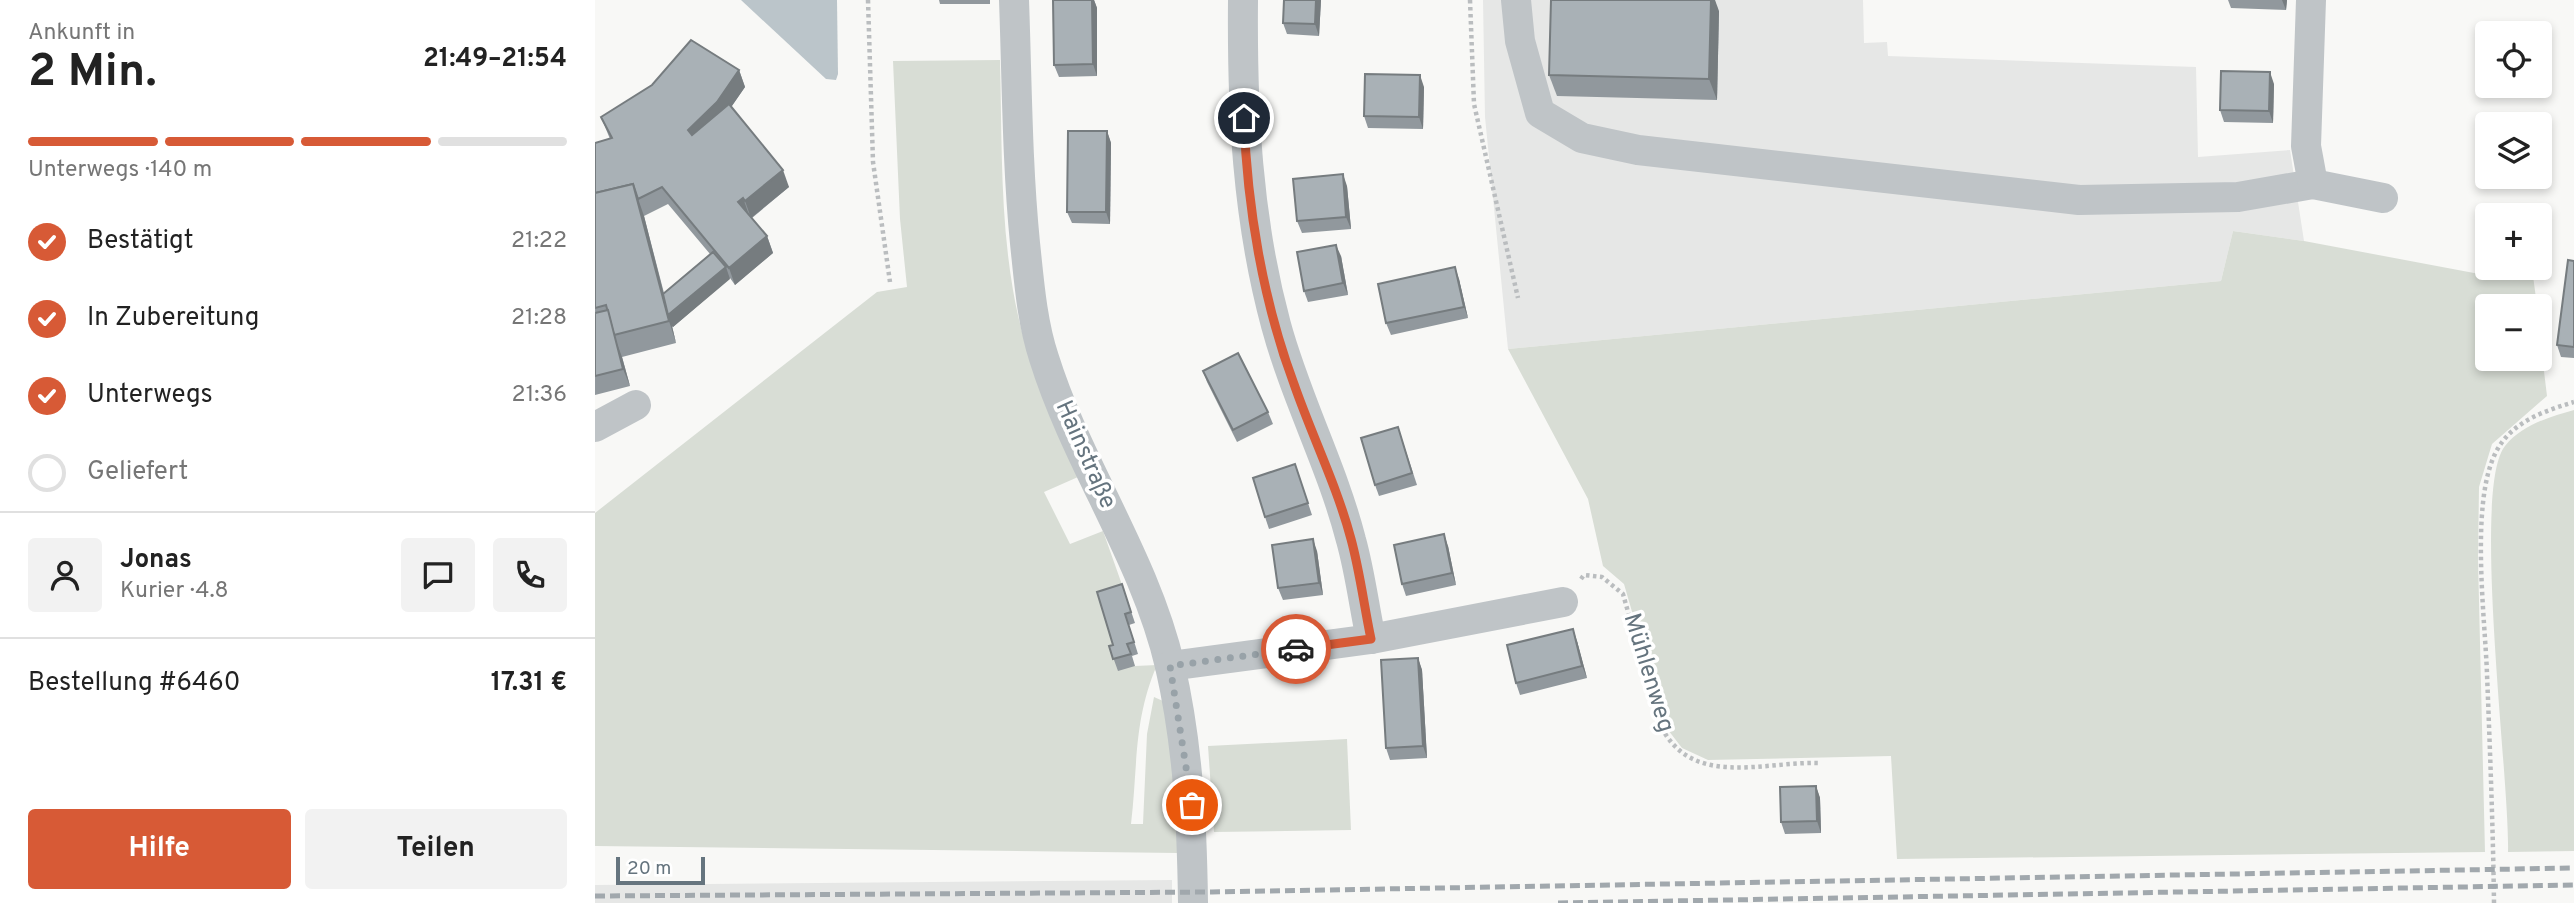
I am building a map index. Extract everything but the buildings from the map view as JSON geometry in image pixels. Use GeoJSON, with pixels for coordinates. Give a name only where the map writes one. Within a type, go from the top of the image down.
{"type":"FeatureCollection","features":[{"type":"Feature","properties":{"kind":"street","name":"Hainstraße"},"geometry":{"type":"LineString","coordinates":[[1014,0],[1021,196],[1029,282],[1043,357],[1073,433],[1148,600],[1170,666],[1192,805],[1193,903]]}},
{"type":"Feature","properties":{"kind":"street"},"geometry":{"type":"LineString","coordinates":[[1243,0],[1246,161],[1257,243],[1293,383],[1329,473],[1351,540],[1371,639]]}},
{"type":"Feature","properties":{"kind":"street"},"geometry":{"type":"LineString","coordinates":[[1516,0],[1520,41],[1540,113],[1582,138],[1638,150],[2079,200],[2238,197],[2313,184],[2383,198]]}},
{"type":"Feature","properties":{"kind":"street"},"geometry":{"type":"LineString","coordinates":[[2311,0],[2306,146],[2313,184]]}},
{"type":"Feature","properties":{"kind":"street"},"geometry":{"type":"LineString","coordinates":[[595,426],[636,405]]}},
{"type":"Feature","properties":{"kind":"street"},"geometry":{"type":"LineString","coordinates":[[1170,666],[1371,639],[1563,601]]}},
{"type":"Feature","properties":{"kind":"path"},"geometry":{"type":"LineString","coordinates":[[868,0],[873,162],[890,282]]}},
{"type":"Feature","properties":{"kind":"path"},"geometry":{"type":"LineString","coordinates":[[1470,0],[1474,104],[1518,298]]}},
{"type":"Feature","properties":{"kind":"path"},"geometry":{"type":"LineString","coordinates":[[2494,903],[2482,565],[2487,479],[2496,451],[2515,429],[2535,415],[2574,402]]}},
{"type":"Feature","properties":{"kind":"path","name":"Mühlenweg"},"geometry":{"type":"LineString","coordinates":[[1563,601],[1584,575],[1602,577],[1623,594],[1659,722],[1667,740],[1694,762],[1724,767],[1821,764]]}},
{"type":"Feature","properties":{"kind":"shaded area"},"geometry":{"type":"Polygon","coordinates":[[[741,0],[837,0],[836,80],[826,79],[741,0]]]}},
{"type":"Feature","properties":{"kind":"shaded area"},"geometry":{"type":"Polygon","coordinates":[[[1483,0],[1863,0],[1864,43],[1887,42],[1888,56],[2196,67],[2198,157],[2290,150],[2304,241],[2233,231],[2221,281],[1508,349],[1485,117],[1483,0]]]}},
{"type":"Feature","properties":{"kind":"shaded area"},"geometry":{"type":"Polygon","coordinates":[[[1000,60],[1004,204],[1013,290],[1031,362],[1078,477],[1044,492],[1070,544],[1103,531],[1126,596],[1101,604],[1135,666],[1157,665],[1140,725],[1131,824],[1143,824],[1147,734],[1154,697],[1163,701],[1174,770],[1178,853],[595,846],[595,513],[877,292],[907,287],[900,219],[893,61],[1000,60]]]}},
{"type":"Feature","properties":{"kind":"shaded area"},"geometry":{"type":"Polygon","coordinates":[[[2233,231],[2304,241],[2475,273],[2475,280],[2534,280],[2535,294],[2475,294],[2475,371],[2544,371],[2547,396],[2492,444],[2479,487],[2478,559],[2485,852],[1897,859],[1891,756],[1708,760],[1682,748],[1665,726],[1624,584],[1603,566],[1588,499],[1508,349],[2221,281],[2233,231]]]}},
{"type":"Feature","properties":{"kind":"shaded area"},"geometry":{"type":"Polygon","coordinates":[[[2574,410],[2574,851],[2508,852],[2494,638],[2491,517],[2495,473],[2505,446],[2519,432],[2574,410]]]}},
{"type":"Feature","properties":{"kind":"shaded area"},"geometry":{"type":"Polygon","coordinates":[[[1347,739],[1351,830],[1214,832],[1208,746],[1347,739]]]}},
{"type":"Feature","properties":{"kind":"shaded area"},"geometry":{"type":"Polygon","coordinates":[[[1172,880],[1172,903],[595,903],[595,885],[1172,880]]]}},
{"type":"Feature","properties":{"kind":"railway"},"geometry":{"type":"LineString","coordinates":[[595,896],[1212,892],[2574,868]]}},
{"type":"Feature","properties":{"kind":"railway"},"geometry":{"type":"LineString","coordinates":[[1558,903],[2574,885]]}},
{"type":"Feature","properties":{"kind":"way so far"},"geometry":{"type":"LineString","coordinates":[[1192,805],[1170,666],[1296,649]]}},
{"type":"Feature","properties":{"kind":"route"},"geometry":{"type":"LineString","coordinates":[[1244,118],[1246,161],[1257,243],[1276,324],[1293,383],[1329,473],[1351,540],[1371,639],[1296,649]]}}]}
